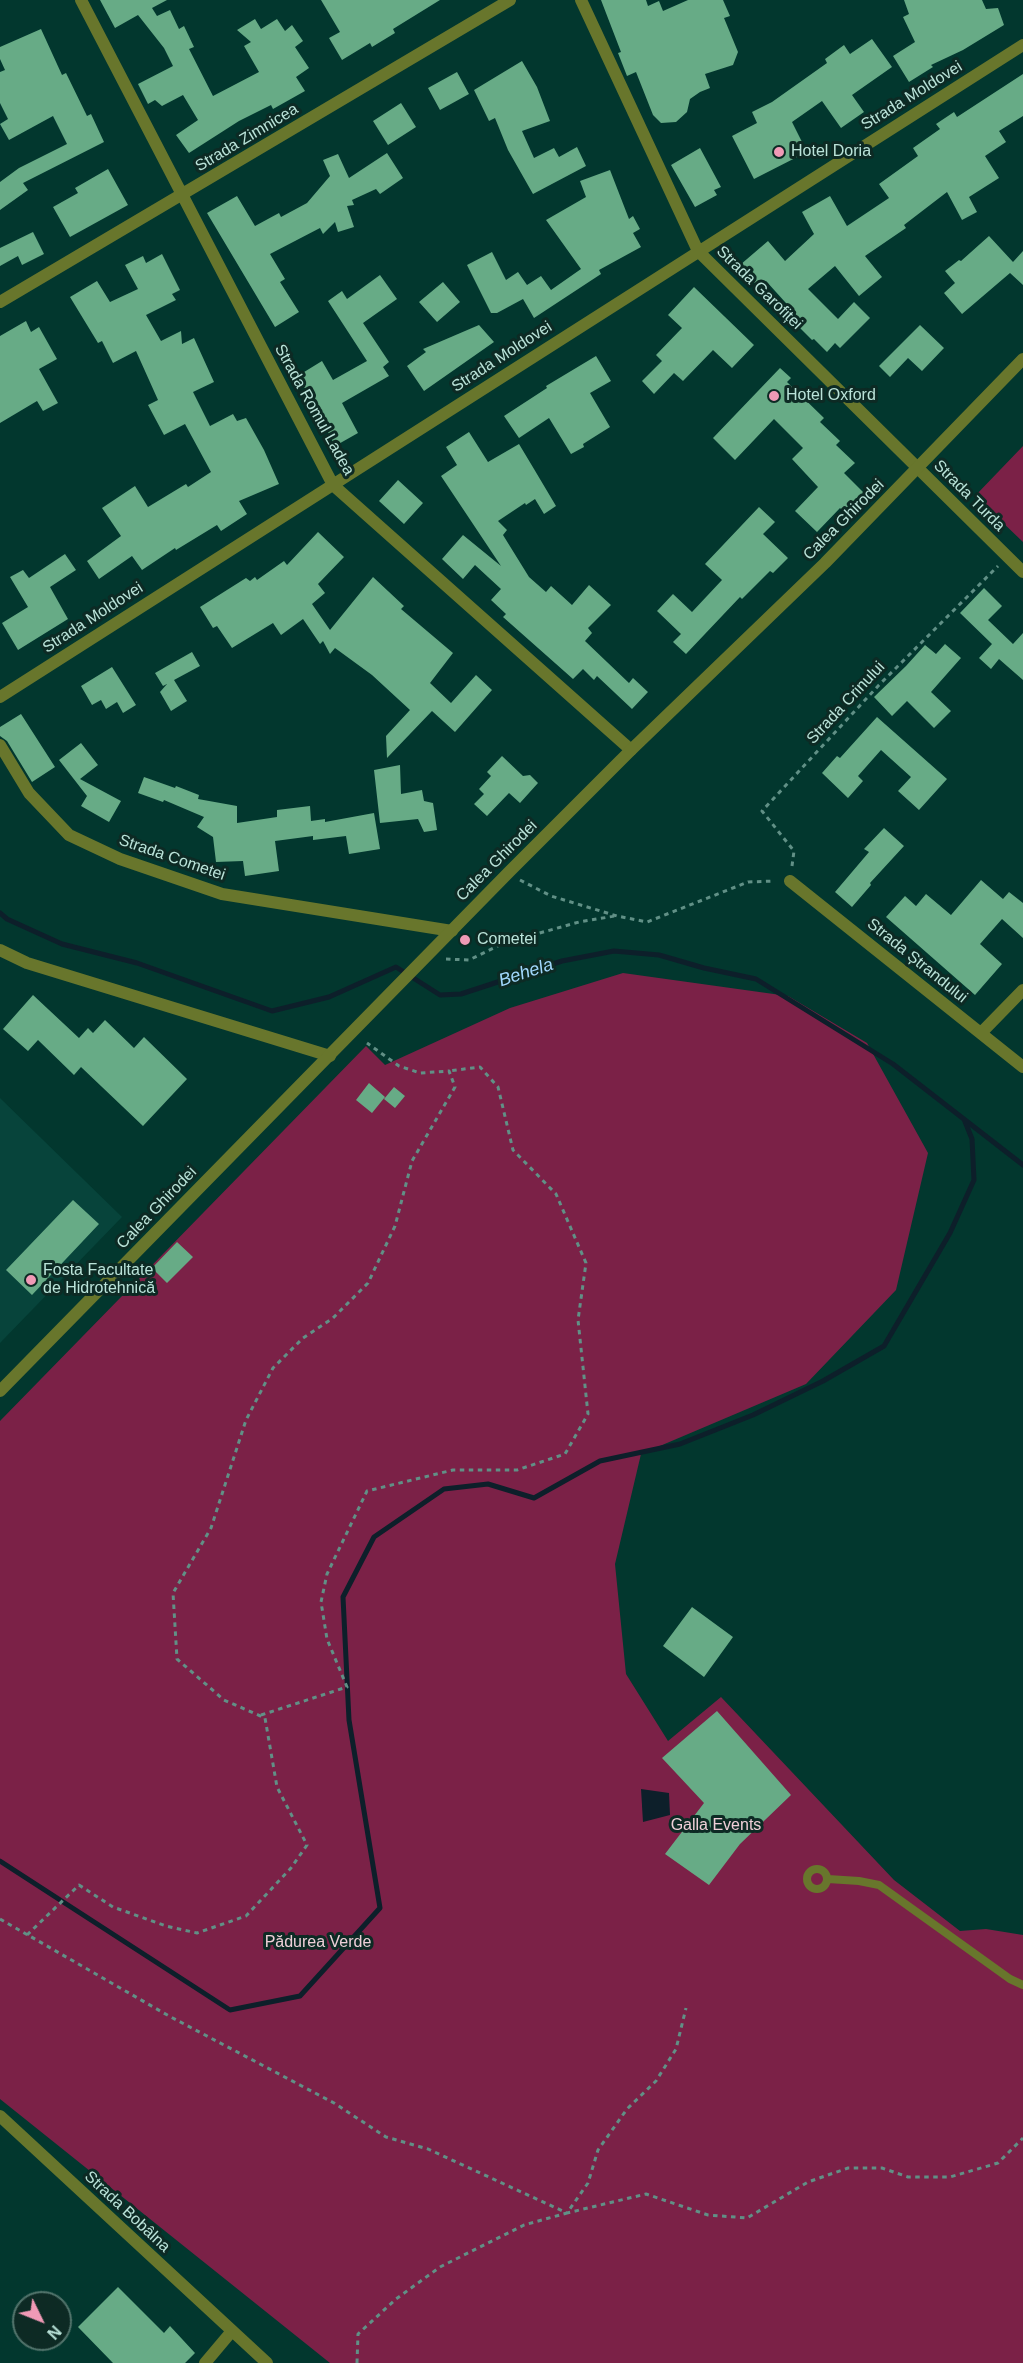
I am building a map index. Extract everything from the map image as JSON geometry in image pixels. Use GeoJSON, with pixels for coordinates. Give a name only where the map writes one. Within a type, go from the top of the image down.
{"type":"FeatureCollection","features":[{"type":"Feature","properties":{"kind":"street","name":"Strada Romul Ladea"},"geometry":{"type":"LineString","coordinates":[[81,0],[333,484],[631,750]]}},
{"type":"Feature","properties":{"kind":"street","name":"Strada Zimnicea"},"geometry":{"type":"LineString","coordinates":[[0,302],[510,0]]}},
{"type":"Feature","properties":{"kind":"street","name":"Strada Garofiței"},"geometry":{"type":"LineString","coordinates":[[581,0],[698,251],[918,468]]}},
{"type":"Feature","properties":{"kind":"street","name":"Strada Moldovei"},"geometry":{"type":"LineString","coordinates":[[0,697],[1023,45]]}},
{"type":"Feature","properties":{"kind":"street","name":"Calea Ghirodei"},"geometry":{"type":"LineString","coordinates":[[0,1391],[509,872],[631,750],[825,563],[1023,359]]}},
{"type":"Feature","properties":{"kind":"street","name":"Strada Turda"},"geometry":{"type":"LineString","coordinates":[[918,468],[1023,572]]}},
{"type":"Feature","properties":{"kind":"street","name":"Strada Cometei"},"geometry":{"type":"LineString","coordinates":[[0,745],[29,793],[69,835],[120,859],[222,894],[452,931]]}},
{"type":"Feature","properties":{"kind":"street","name":"Strada Ștrandului"},"geometry":{"type":"LineString","coordinates":[[790,880],[1023,1067]]}},
{"type":"Feature","properties":{"kind":"street"},"geometry":{"type":"LineString","coordinates":[[0,950],[27,963],[330,1056]]}},
{"type":"Feature","properties":{"kind":"street"},"geometry":{"type":"LineString","coordinates":[[981,1033],[1023,990]]}},
{"type":"Feature","properties":{"kind":"street","name":"Strada Bobâlna"},"geometry":{"type":"LineString","coordinates":[[0,2116],[267,2363]]}},
{"type":"Feature","properties":{"kind":"street"},"geometry":{"type":"LineString","coordinates":[[205,2363],[232,2331]]}},
{"type":"Feature","properties":{"kind":"lane"},"geometry":{"type":"LineString","coordinates":[[828,1879],[879,1885],[1010,1979],[1023,1985]]}},
{"type":"Feature","properties":{"kind":"path","name":"Strada Crinului"},"geometry":{"type":"LineString","coordinates":[[790,880],[794,851],[762,811],[879,685],[1007,557]]}},
{"type":"Feature","properties":{"kind":"path"},"geometry":{"type":"LineString","coordinates":[[509,872],[526,884],[551,896],[617,916],[647,922],[748,882],[790,880]]}},
{"type":"Feature","properties":{"kind":"path"},"geometry":{"type":"LineString","coordinates":[[427,956],[469,960],[504,943],[579,922],[617,916]]}},
{"type":"Feature","properties":{"kind":"path"},"geometry":{"type":"LineString","coordinates":[[259,1715],[347,1687],[327,1639],[321,1602],[327,1574],[367,1491],[453,1470],[517,1470],[565,1454],[588,1414],[578,1320],[586,1263],[556,1194],[513,1150],[498,1087],[480,1067],[420,1073],[399,1066],[367,1043]]}},
{"type":"Feature","properties":{"kind":"path"},"geometry":{"type":"LineString","coordinates":[[27,1935],[79,1885],[114,1907],[166,1926],[197,1933],[246,1916],[291,1868],[307,1845],[277,1787],[265,1718],[224,1700],[177,1659],[173,1593],[211,1528],[246,1420],[273,1368],[303,1338],[333,1318],[368,1283],[394,1226],[412,1161],[455,1087],[449,1071]]}},
{"type":"Feature","properties":{"kind":"path"},"geometry":{"type":"LineString","coordinates":[[0,1919],[169,2016],[334,2103],[386,2137],[428,2149],[567,2213]]}},
{"type":"Feature","properties":{"kind":"path"},"geometry":{"type":"LineString","coordinates":[[567,2213],[588,2183],[598,2150],[627,2109],[656,2081],[676,2049],[686,2008]]}},
{"type":"Feature","properties":{"kind":"path"},"geometry":{"type":"LineString","coordinates":[[357,2363],[358,2334],[396,2299],[440,2267],[524,2225],[646,2194],[708,2214],[747,2218],[808,2182],[848,2168],[882,2168],[908,2177],[950,2177],[998,2163],[1023,2138]]}},
{"type":"Feature","properties":{"kind":"shaded area","name":"Fosta Facultate de Hidrotehnică"},"geometry":{"type":"Polygon","coordinates":[[[0,1098],[122,1217],[0,1343],[0,1098]]]}},
{"type":"Feature","properties":{"kind":"shaded area"},"geometry":{"type":"Polygon","coordinates":[[[641,1789],[669,1793],[670,1815],[643,1822],[641,1789]]]}},
{"type":"Feature","properties":{"kind":"green space"},"geometry":{"type":"Polygon","coordinates":[[[1023,446],[1023,542],[975,496],[1023,446]]]}},
{"type":"Feature","properties":{"kind":"green space","name":"Pădurea Verde"},"geometry":{"type":"Polygon","coordinates":[[[623,973],[788,996],[867,1043],[928,1153],[896,1290],[806,1384],[641,1454],[615,1564],[626,1674],[668,1741],[721,1697],[894,1880],[960,1931],[986,1929],[1023,1935],[1023,2363],[330,2363],[0,2099],[0,1421],[366,1046],[385,1065],[510,1008],[623,973]]]}},
{"type":"Feature","properties":{"kind":"building"},"geometry":{"type":"Polygon","coordinates":[[[100,0],[167,0],[152,8],[157,16],[170,10],[179,29],[184,26],[194,47],[189,49],[213,96],[259,72],[244,46],[251,42],[237,30],[255,19],[261,29],[277,19],[285,31],[292,25],[303,41],[295,47],[309,68],[296,77],[305,91],[273,109],[271,105],[239,121],[189,153],[176,135],[198,120],[183,95],[162,106],[155,100],[148,104],[138,84],[173,66],[164,48],[138,15],[115,28],[100,0]]]}},
{"type":"Feature","properties":{"kind":"building"},"geometry":{"type":"Polygon","coordinates":[[[321,0],[440,0],[393,29],[395,33],[372,47],[370,43],[342,60],[329,38],[340,32],[321,0]]]}},
{"type":"Feature","properties":{"kind":"building"},"geometry":{"type":"Polygon","coordinates":[[[601,0],[646,0],[648,6],[659,1],[663,11],[688,0],[723,0],[730,16],[724,18],[738,52],[733,65],[705,74],[710,88],[690,99],[687,112],[676,122],[661,123],[653,115],[636,72],[627,76],[618,53],[621,52],[601,0]]]}},
{"type":"Feature","properties":{"kind":"building"},"geometry":{"type":"Polygon","coordinates":[[[904,0],[982,0],[986,9],[998,8],[1004,25],[963,50],[931,65],[933,67],[909,82],[893,56],[915,42],[903,17],[909,14],[904,0]]]}},
{"type":"Feature","properties":{"kind":"building"},"geometry":{"type":"Polygon","coordinates":[[[41,29],[62,75],[66,73],[87,116],[91,114],[104,142],[23,183],[28,190],[0,210],[0,182],[19,168],[67,144],[53,116],[9,140],[0,124],[8,119],[0,103],[0,72],[5,70],[0,59],[0,47],[41,29]]]}},
{"type":"Feature","properties":{"kind":"building"},"geometry":{"type":"Polygon","coordinates":[[[872,39],[892,67],[852,95],[864,112],[841,128],[822,101],[792,122],[807,152],[754,179],[732,136],[757,123],[752,112],[772,102],[827,63],[825,59],[844,45],[850,54],[872,39]]]}},
{"type":"Feature","properties":{"kind":"building"},"geometry":{"type":"Polygon","coordinates":[[[522,61],[537,87],[550,121],[522,131],[534,158],[554,148],[559,157],[577,147],[586,166],[533,194],[508,150],[495,118],[489,121],[474,90],[522,61]]]}},
{"type":"Feature","properties":{"kind":"building"},"geometry":{"type":"Polygon","coordinates":[[[457,72],[469,94],[440,110],[428,88],[457,72]]]}},
{"type":"Feature","properties":{"kind":"building"},"geometry":{"type":"Polygon","coordinates":[[[1023,74],[1023,116],[999,131],[1006,142],[985,156],[999,178],[969,197],[977,212],[962,220],[947,192],[904,225],[906,228],[865,256],[882,277],[859,296],[835,266],[808,289],[838,319],[854,302],[870,318],[840,348],[835,343],[827,352],[814,339],[812,340],[790,318],[795,313],[766,281],[758,287],[740,265],[768,241],[785,261],[814,234],[802,212],[830,196],[847,226],[889,198],[879,184],[918,156],[913,148],[940,129],[936,124],[954,112],[957,117],[1023,74]]]}},
{"type":"Feature","properties":{"kind":"building"},"geometry":{"type":"Polygon","coordinates":[[[401,103],[416,127],[388,145],[373,121],[401,103]]]}},
{"type":"Feature","properties":{"kind":"building"},"geometry":{"type":"Polygon","coordinates":[[[700,148],[721,187],[714,190],[717,195],[695,207],[671,165],[700,148]]]}},
{"type":"Feature","properties":{"kind":"building"},"geometry":{"type":"Polygon","coordinates":[[[387,153],[403,178],[380,194],[376,189],[352,200],[354,205],[347,206],[354,227],[338,232],[335,222],[323,234],[320,228],[270,254],[285,279],[280,282],[299,312],[275,327],[207,213],[237,196],[255,226],[279,213],[281,217],[307,203],[330,176],[323,160],[338,154],[349,178],[387,153]]]}},
{"type":"Feature","properties":{"kind":"building"},"geometry":{"type":"Polygon","coordinates":[[[108,169],[128,205],[70,237],[53,207],[78,193],[75,188],[108,169]]]}},
{"type":"Feature","properties":{"kind":"building"},"geometry":{"type":"Polygon","coordinates":[[[610,170],[629,219],[633,216],[640,229],[633,233],[641,247],[599,270],[601,274],[534,318],[523,299],[497,313],[491,313],[467,265],[492,252],[506,280],[518,272],[527,285],[541,276],[551,290],[581,269],[546,220],[586,197],[580,181],[610,170]]]}},
{"type":"Feature","properties":{"kind":"building"},"geometry":{"type":"Polygon","coordinates":[[[33,232],[44,254],[22,265],[18,256],[0,266],[0,248],[33,232]]]}},
{"type":"Feature","properties":{"kind":"building"},"geometry":{"type":"Polygon","coordinates":[[[989,236],[1013,262],[1023,251],[1023,285],[1010,273],[962,314],[944,293],[955,283],[945,271],[959,260],[961,261],[989,236]]]}},
{"type":"Feature","properties":{"kind":"building"},"geometry":{"type":"Polygon","coordinates":[[[162,254],[180,290],[172,294],[176,300],[146,315],[161,341],[181,331],[182,344],[194,338],[214,382],[193,392],[210,426],[233,414],[237,421],[246,418],[279,484],[239,501],[247,514],[221,531],[217,525],[176,550],[175,548],[142,570],[132,556],[99,579],[87,561],[121,536],[102,508],[135,486],[148,507],[186,484],[188,487],[211,472],[185,424],[164,435],[148,405],[158,400],[136,351],[113,363],[102,341],[98,343],[70,297],[97,281],[110,302],[138,289],[125,265],[143,256],[146,263],[162,254]]]}},
{"type":"Feature","properties":{"kind":"building"},"geometry":{"type":"Polygon","coordinates":[[[380,275],[397,299],[363,323],[389,362],[383,367],[389,376],[342,403],[358,433],[335,446],[308,392],[296,377],[322,361],[333,380],[367,361],[328,301],[342,291],[347,299],[380,275]]]}},
{"type":"Feature","properties":{"kind":"building"},"geometry":{"type":"Polygon","coordinates":[[[443,282],[460,302],[437,322],[419,302],[443,282]]]}},
{"type":"Feature","properties":{"kind":"building"},"geometry":{"type":"Polygon","coordinates":[[[694,287],[754,345],[732,368],[713,350],[683,381],[674,373],[654,394],[642,381],[662,361],[656,355],[682,328],[668,315],[694,287]]]}},
{"type":"Feature","properties":{"kind":"building"},"geometry":{"type":"Polygon","coordinates":[[[26,321],[31,332],[39,327],[57,359],[39,369],[58,403],[43,411],[37,401],[0,423],[0,336],[26,321]]]}},
{"type":"Feature","properties":{"kind":"building"},"geometry":{"type":"Polygon","coordinates":[[[479,325],[494,342],[424,391],[407,366],[426,352],[423,349],[479,325]]]}},
{"type":"Feature","properties":{"kind":"building"},"geometry":{"type":"Polygon","coordinates":[[[920,325],[944,348],[922,371],[908,358],[890,377],[879,366],[920,325]]]}},
{"type":"Feature","properties":{"kind":"building"},"geometry":{"type":"Polygon","coordinates":[[[596,356],[611,381],[590,393],[610,427],[571,454],[549,418],[519,438],[504,416],[547,388],[546,386],[596,356]]]}},
{"type":"Feature","properties":{"kind":"building"},"geometry":{"type":"Polygon","coordinates":[[[780,368],[791,378],[787,382],[824,418],[820,422],[840,441],[836,445],[855,463],[844,473],[864,493],[845,513],[840,508],[817,532],[795,511],[818,487],[792,459],[803,448],[774,419],[735,460],[713,438],[780,368]]]}},
{"type":"Feature","properties":{"kind":"building"},"geometry":{"type":"Polygon","coordinates":[[[469,432],[488,462],[519,444],[556,506],[544,514],[535,499],[498,521],[507,530],[503,535],[529,577],[546,592],[551,586],[572,605],[589,585],[611,605],[588,628],[592,633],[585,641],[629,683],[633,678],[648,692],[632,709],[597,676],[594,680],[583,669],[573,679],[503,617],[506,614],[491,600],[501,589],[475,565],[463,579],[442,559],[463,535],[501,566],[441,476],[457,465],[446,447],[469,432]]]}},
{"type":"Feature","properties":{"kind":"building"},"geometry":{"type":"Polygon","coordinates":[[[398,480],[423,503],[404,524],[379,501],[398,480]]]}},
{"type":"Feature","properties":{"kind":"building"},"geometry":{"type":"Polygon","coordinates":[[[759,507],[775,522],[763,534],[788,558],[773,573],[770,571],[742,599],[740,597],[686,654],[673,642],[681,634],[657,611],[673,594],[692,612],[722,580],[705,564],[759,507]]]}},
{"type":"Feature","properties":{"kind":"building"},"geometry":{"type":"Polygon","coordinates":[[[318,532],[344,557],[318,584],[325,593],[312,604],[330,630],[373,577],[404,606],[401,609],[453,653],[430,683],[451,703],[476,675],[492,690],[455,732],[432,711],[387,758],[386,736],[410,710],[372,675],[335,648],[330,654],[323,641],[320,644],[303,619],[281,635],[273,623],[232,648],[217,626],[213,628],[200,607],[246,578],[250,581],[255,577],[257,580],[284,561],[287,565],[318,532]]]}},
{"type":"Feature","properties":{"kind":"building"},"geometry":{"type":"Polygon","coordinates":[[[65,554],[76,570],[50,587],[68,619],[18,650],[2,623],[28,607],[10,577],[23,570],[29,578],[65,554]]]}},
{"type":"Feature","properties":{"kind":"building"},"geometry":{"type":"Polygon","coordinates":[[[984,588],[1002,606],[988,620],[1013,644],[1023,633],[1023,680],[999,659],[991,669],[979,658],[992,644],[960,613],[984,588]]]}},
{"type":"Feature","properties":{"kind":"building"},"geometry":{"type":"Polygon","coordinates":[[[945,644],[961,658],[931,692],[951,711],[934,728],[907,701],[892,716],[874,697],[925,645],[936,654],[945,644]]]}},
{"type":"Feature","properties":{"kind":"building"},"geometry":{"type":"Polygon","coordinates":[[[192,652],[200,666],[174,680],[187,701],[171,711],[160,692],[167,684],[163,686],[155,673],[192,652]]]}},
{"type":"Feature","properties":{"kind":"building"},"geometry":{"type":"Polygon","coordinates":[[[112,667],[136,705],[123,713],[117,702],[106,709],[101,700],[92,705],[81,686],[112,667]]]}},
{"type":"Feature","properties":{"kind":"building"},"geometry":{"type":"Polygon","coordinates":[[[21,714],[55,767],[32,782],[7,741],[0,736],[0,727],[21,714]]]}},
{"type":"Feature","properties":{"kind":"building"},"geometry":{"type":"Polygon","coordinates":[[[877,717],[947,779],[919,810],[898,791],[911,777],[881,750],[858,776],[863,781],[848,798],[822,773],[837,756],[840,758],[877,717]]]}},
{"type":"Feature","properties":{"kind":"building"},"geometry":{"type":"Polygon","coordinates":[[[81,743],[98,765],[80,779],[121,801],[109,822],[81,806],[87,796],[59,760],[81,743]]]}},
{"type":"Feature","properties":{"kind":"building"},"geometry":{"type":"Polygon","coordinates":[[[502,756],[523,776],[530,775],[538,783],[520,803],[509,793],[487,816],[474,804],[484,794],[479,789],[491,776],[487,772],[502,756]]]}},
{"type":"Feature","properties":{"kind":"building"},"geometry":{"type":"Polygon","coordinates":[[[400,765],[401,794],[422,790],[424,801],[433,803],[437,830],[424,832],[418,819],[380,823],[374,770],[400,765]]]}},
{"type":"Feature","properties":{"kind":"building"},"geometry":{"type":"Polygon","coordinates":[[[144,777],[199,795],[198,799],[237,806],[237,823],[277,817],[277,810],[310,806],[311,821],[325,819],[325,822],[374,813],[380,849],[349,854],[346,836],[313,840],[313,836],[275,841],[279,871],[245,876],[243,861],[216,862],[213,837],[197,827],[204,817],[164,800],[163,802],[138,793],[144,777]]]}},
{"type":"Feature","properties":{"kind":"building"},"geometry":{"type":"Polygon","coordinates":[[[884,828],[904,846],[870,883],[871,885],[852,907],[835,892],[869,852],[864,849],[884,828]]]}},
{"type":"Feature","properties":{"kind":"building"},"geometry":{"type":"Polygon","coordinates":[[[981,880],[1003,899],[1009,892],[1023,903],[1023,938],[1002,919],[980,944],[1002,964],[975,995],[886,917],[905,896],[916,906],[926,894],[951,915],[981,880]]]}},
{"type":"Feature","properties":{"kind":"building"},"geometry":{"type":"Polygon","coordinates":[[[33,995],[79,1038],[88,1028],[93,1033],[105,1020],[134,1048],[144,1037],[187,1079],[143,1126],[81,1067],[74,1075],[38,1040],[28,1051],[3,1029],[33,995]]]}},
{"type":"Feature","properties":{"kind":"building"},"geometry":{"type":"Polygon","coordinates":[[[369,1083],[385,1097],[372,1113],[356,1100],[369,1083]]]}},
{"type":"Feature","properties":{"kind":"building"},"geometry":{"type":"Polygon","coordinates":[[[394,1087],[405,1096],[395,1108],[384,1099],[394,1087]]]}},
{"type":"Feature","properties":{"kind":"building","name":"Fosta Facultate de Hidrotehnică"},"geometry":{"type":"Polygon","coordinates":[[[73,1200],[99,1224],[32,1295],[6,1270],[73,1200]]]}},
{"type":"Feature","properties":{"kind":"building"},"geometry":{"type":"Polygon","coordinates":[[[177,1242],[193,1257],[167,1283],[152,1268],[177,1242]]]}},
{"type":"Feature","properties":{"kind":"building"},"geometry":{"type":"Polygon","coordinates":[[[692,1607],[733,1637],[704,1677],[663,1646],[692,1607]]]}},
{"type":"Feature","properties":{"kind":"building","name":"Galla Events"},"geometry":{"type":"Polygon","coordinates":[[[717,1711],[791,1795],[740,1844],[709,1885],[665,1854],[704,1803],[662,1758],[717,1711]]]}},
{"type":"Feature","properties":{"kind":"building"},"geometry":{"type":"Polygon","coordinates":[[[118,2287],[164,2333],[170,2326],[195,2353],[185,2363],[113,2363],[78,2327],[118,2287]]]}},
{"type":"Feature","properties":{"kind":"waterway","name":"Behela"},"geometry":{"type":"LineString","coordinates":[[0,913],[7,919],[62,944],[137,963],[272,1011],[329,997],[396,967],[440,995],[461,994],[562,961],[614,951],[659,955],[704,968],[756,979],[893,1064],[1023,1165]]}},
{"type":"Feature","properties":{"kind":"waterway"},"geometry":{"type":"LineString","coordinates":[[0,1861],[230,2010],[300,1996],[380,1908],[349,1720],[343,1597],[374,1537],[444,1489],[488,1484],[534,1498],[600,1461],[680,1444],[753,1415],[823,1381],[884,1346],[950,1233],[974,1180],[972,1139],[964,1119]]}},
{"type":"Feature","properties":{"kind":"place","name":"Hotel Doria"},"geometry":{"type":"Point","coordinates":[779,152]}},
{"type":"Feature","properties":{"kind":"place","name":"Hotel Oxford"},"geometry":{"type":"Point","coordinates":[774,396]}},
{"type":"Feature","properties":{"kind":"place","name":"Cometei"},"geometry":{"type":"Point","coordinates":[465,940]}},
{"type":"Feature","properties":{"kind":"place","name":"Fosta Facultate de Hidrotehnică"},"geometry":{"type":"Point","coordinates":[31,1280]}}]}
